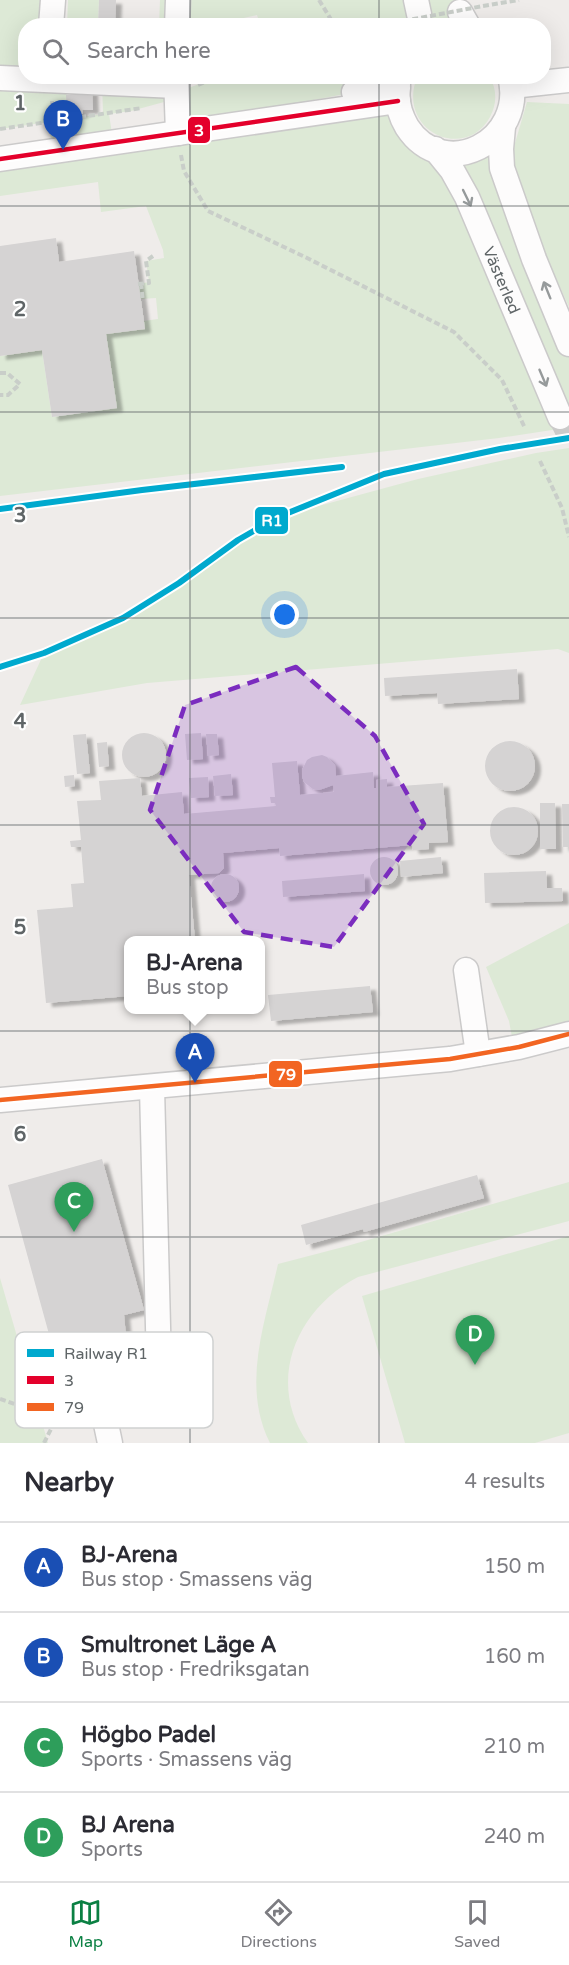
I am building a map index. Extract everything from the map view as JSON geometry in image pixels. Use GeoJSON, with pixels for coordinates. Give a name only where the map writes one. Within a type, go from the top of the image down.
{"type":"FeatureCollection","features":[{"type":"Feature","properties":{"kind":"street"},"geometry":{"type":"LineString","coordinates":[[51,18],[52,0]]}},
{"type":"Feature","properties":{"kind":"street"},"geometry":{"type":"LineString","coordinates":[[177,18],[178,0]]}},
{"type":"Feature","properties":{"kind":"street"},"geometry":{"type":"LineString","coordinates":[[551,69],[569,71]]}},
{"type":"Feature","properties":{"kind":"street"},"geometry":{"type":"LineString","coordinates":[[0,78],[18,78]]}},
{"type":"Feature","properties":{"kind":"street"},"geometry":{"type":"LineString","coordinates":[[551,80],[569,80]]}},
{"type":"Feature","properties":{"kind":"street"},"geometry":{"type":"LineString","coordinates":[[176,84],[178,133]]}},
{"type":"Feature","properties":{"kind":"street"},"geometry":{"type":"LineString","coordinates":[[0,159],[178,133],[204,123],[240,114],[399,87],[401,117],[410,131],[421,142],[435,149],[455,153],[474,149],[490,141],[503,127],[513,100],[511,84]]}},
{"type":"Feature","properties":{"kind":"street"},"geometry":{"type":"LineString","coordinates":[[503,127],[502,168],[534,259],[569,344]]}},
{"type":"Feature","properties":{"kind":"street","name":"Västerled"},"geometry":{"type":"LineString","coordinates":[[435,149],[450,168],[467,197],[561,417]]}},
{"type":"Feature","properties":{"kind":"street"},"geometry":{"type":"LineString","coordinates":[[466,970],[478,1054]]}},
{"type":"Feature","properties":{"kind":"street"},"geometry":{"type":"LineString","coordinates":[[0,1100],[152,1088],[438,1060],[519,1047],[569,1035]]}},
{"type":"Feature","properties":{"kind":"street"},"geometry":{"type":"LineString","coordinates":[[152,1088],[158,1332]]}},
{"type":"Feature","properties":{"kind":"street"},"geometry":{"type":"LineString","coordinates":[[107,1428],[110,1443]]}},
{"type":"Feature","properties":{"kind":"path"},"geometry":{"type":"LineString","coordinates":[[319,0],[330,18]]}},
{"type":"Feature","properties":{"kind":"path"},"geometry":{"type":"LineString","coordinates":[[419,18],[519,0]]}},
{"type":"Feature","properties":{"kind":"path"},"geometry":{"type":"LineString","coordinates":[[0,129],[142,108]]}},
{"type":"Feature","properties":{"kind":"path"},"geometry":{"type":"LineString","coordinates":[[178,133],[184,171],[208,211],[454,332],[502,380],[525,428]]}},
{"type":"Feature","properties":{"kind":"path"},"geometry":{"type":"LineString","coordinates":[[143,300],[140,283],[149,282],[146,261],[153,256]]}},
{"type":"Feature","properties":{"kind":"path"},"geometry":{"type":"LineString","coordinates":[[0,373],[7,373],[20,384],[8,395],[0,395]]}},
{"type":"Feature","properties":{"kind":"path"},"geometry":{"type":"LineString","coordinates":[[540,461],[561,508],[569,537]]}},
{"type":"Feature","properties":{"kind":"path"},"geometry":{"type":"LineString","coordinates":[[0,1400],[15,1405]]}},
{"type":"Feature","properties":{"kind":"path"},"geometry":{"type":"LineString","coordinates":[[44,1443],[52,1428]]}},
{"type":"Feature","properties":{"kind":"highlighted area"},"geometry":{"type":"Polygon","coordinates":[[[296,667],[375,736],[424,824],[334,947],[244,932],[150,810],[185,705],[296,667]]]}},
{"type":"Feature","properties":{"kind":"green space"},"geometry":{"type":"Polygon","coordinates":[[[0,0],[53,0],[52,18],[18,18],[18,84],[66,84],[68,119],[103,114],[102,84],[176,84],[176,99],[191,87],[199,84],[398,84],[240,114],[204,123],[181,133],[398,101],[404,120],[414,135],[427,145],[441,151],[457,152],[473,149],[503,127],[502,168],[534,259],[569,344],[569,435],[565,428],[499,438],[0,496],[0,356],[42,350],[52,417],[116,408],[106,334],[144,329],[143,321],[158,319],[156,298],[140,299],[138,284],[149,282],[146,261],[164,258],[146,206],[101,212],[98,182],[0,196],[0,159],[53,151],[48,122],[0,129],[0,0]],[[175,99],[131,111],[109,114],[115,153],[138,149],[136,139],[178,133],[175,99]]]}},
{"type":"Feature","properties":{"kind":"green space"},"geometry":{"type":"Polygon","coordinates":[[[68,0],[99,0],[98,18],[67,18],[68,0]]]}},
{"type":"Feature","properties":{"kind":"green space"},"geometry":{"type":"Polygon","coordinates":[[[160,0],[454,0],[464,18],[258,18],[257,15],[244,18],[159,18],[160,0]]]}},
{"type":"Feature","properties":{"kind":"green space"},"geometry":{"type":"Polygon","coordinates":[[[416,84],[493,84],[495,97],[490,117],[479,130],[466,137],[451,139],[425,126],[416,113],[413,96],[416,84]]]}},
{"type":"Feature","properties":{"kind":"green space"},"geometry":{"type":"Polygon","coordinates":[[[527,102],[569,104],[569,307],[541,245],[513,167],[513,150],[527,102]]]}},
{"type":"Feature","properties":{"kind":"green space"},"geometry":{"type":"Polygon","coordinates":[[[569,448],[569,653],[558,649],[147,683],[20,705],[44,653],[123,618],[180,583],[238,540],[278,517],[418,479],[569,448]]]}},
{"type":"Feature","properties":{"kind":"green space"},"geometry":{"type":"Polygon","coordinates":[[[569,923],[569,1034],[514,1048],[509,1021],[486,967],[569,923]]]}},
{"type":"Feature","properties":{"kind":"green space"},"geometry":{"type":"Polygon","coordinates":[[[569,1182],[569,1221],[358,1277],[336,1291],[318,1308],[304,1328],[294,1349],[289,1372],[289,1396],[295,1420],[308,1443],[270,1443],[261,1421],[256,1376],[262,1331],[278,1264],[569,1182]]]}},
{"type":"Feature","properties":{"kind":"green space"},"geometry":{"type":"Polygon","coordinates":[[[569,1236],[569,1433],[535,1443],[405,1443],[362,1296],[569,1236]]]}},
{"type":"Feature","properties":{"kind":"green space"},"geometry":{"type":"Polygon","coordinates":[[[0,1278],[16,1332],[15,1428],[44,1428],[48,1443],[0,1443],[0,1278]]]}},
{"type":"Feature","properties":{"kind":"building"},"geometry":{"type":"Polygon","coordinates":[[[99,0],[116,0],[115,18],[98,18],[99,0]]]}},
{"type":"Feature","properties":{"kind":"building"},"geometry":{"type":"Polygon","coordinates":[[[92,90],[93,110],[82,110],[83,114],[67,114],[66,95],[76,94],[76,91],[92,90]]]}},
{"type":"Feature","properties":{"kind":"building"},"geometry":{"type":"Polygon","coordinates":[[[56,238],[59,262],[134,251],[145,329],[106,334],[117,408],[52,417],[42,350],[0,356],[0,246],[56,238]]]}},
{"type":"Feature","properties":{"kind":"building"},"geometry":{"type":"Polygon","coordinates":[[[517,669],[519,699],[438,704],[437,693],[385,696],[384,678],[517,669]]]}},
{"type":"Feature","properties":{"kind":"building"},"geometry":{"type":"Polygon","coordinates":[[[144,733],[159,740],[166,755],[159,770],[144,777],[129,770],[122,755],[129,740],[144,733]]]}},
{"type":"Feature","properties":{"kind":"building"},"geometry":{"type":"Polygon","coordinates":[[[201,733],[203,759],[187,760],[185,734],[201,733]]]}},
{"type":"Feature","properties":{"kind":"building"},"geometry":{"type":"Polygon","coordinates":[[[86,734],[90,773],[77,774],[73,735],[86,734]]]}},
{"type":"Feature","properties":{"kind":"building"},"geometry":{"type":"Polygon","coordinates":[[[206,734],[217,734],[219,755],[208,756],[206,734]]]}},
{"type":"Feature","properties":{"kind":"building"},"geometry":{"type":"Polygon","coordinates":[[[510,741],[528,748],[535,766],[528,784],[510,791],[492,784],[485,766],[492,748],[510,741]]]}},
{"type":"Feature","properties":{"kind":"building"},"geometry":{"type":"Polygon","coordinates":[[[107,742],[109,766],[99,767],[97,743],[107,742]]]}},
{"type":"Feature","properties":{"kind":"building"},"geometry":{"type":"Polygon","coordinates":[[[322,755],[327,757],[335,765],[336,776],[373,772],[374,788],[376,788],[376,780],[387,779],[387,787],[443,783],[448,842],[429,843],[429,849],[413,850],[412,845],[280,856],[279,848],[223,853],[224,868],[219,873],[189,875],[195,936],[124,936],[124,996],[46,1003],[37,910],[73,907],[71,884],[84,883],[81,847],[71,847],[70,841],[81,840],[77,801],[101,800],[99,781],[140,778],[142,796],[182,792],[184,814],[276,806],[275,803],[271,803],[270,797],[275,797],[272,763],[297,761],[300,795],[334,792],[333,785],[319,790],[313,789],[304,782],[302,770],[307,760],[322,755]]]}},
{"type":"Feature","properties":{"kind":"building"},"geometry":{"type":"Polygon","coordinates":[[[231,774],[233,795],[215,796],[213,776],[231,774]]]}},
{"type":"Feature","properties":{"kind":"building"},"geometry":{"type":"Polygon","coordinates":[[[74,775],[75,786],[65,787],[64,776],[74,775]]]}},
{"type":"Feature","properties":{"kind":"building"},"geometry":{"type":"Polygon","coordinates":[[[208,777],[209,797],[191,798],[189,778],[208,777]]]}},
{"type":"Feature","properties":{"kind":"building"},"geometry":{"type":"Polygon","coordinates":[[[540,803],[555,803],[556,849],[540,849],[540,803]]]}},
{"type":"Feature","properties":{"kind":"building"},"geometry":{"type":"Polygon","coordinates":[[[562,804],[569,804],[569,847],[563,847],[562,804]]]}},
{"type":"Feature","properties":{"kind":"building"},"geometry":{"type":"Polygon","coordinates":[[[509,807],[519,807],[531,814],[538,826],[538,836],[531,848],[519,855],[509,855],[494,844],[490,836],[490,826],[501,811],[509,807]]]}},
{"type":"Feature","properties":{"kind":"building"},"geometry":{"type":"Polygon","coordinates":[[[384,857],[394,861],[398,871],[394,881],[384,885],[374,881],[370,871],[374,861],[384,857]]]}},
{"type":"Feature","properties":{"kind":"building"},"geometry":{"type":"Polygon","coordinates":[[[441,857],[443,873],[401,877],[400,861],[441,857]]]}},
{"type":"Feature","properties":{"kind":"building"},"geometry":{"type":"Polygon","coordinates":[[[546,871],[547,888],[562,888],[563,901],[485,903],[484,873],[546,871]]]}},
{"type":"Feature","properties":{"kind":"building"},"geometry":{"type":"Polygon","coordinates":[[[225,874],[235,878],[239,888],[235,898],[225,902],[215,898],[211,888],[215,878],[225,874]]]}},
{"type":"Feature","properties":{"kind":"building"},"geometry":{"type":"Polygon","coordinates":[[[364,874],[365,891],[283,897],[282,881],[364,874]]]}},
{"type":"Feature","properties":{"kind":"building"},"geometry":{"type":"Polygon","coordinates":[[[370,986],[373,1012],[271,1021],[268,995],[370,986]]]}},
{"type":"Feature","properties":{"kind":"building"},"geometry":{"type":"Polygon","coordinates":[[[102,1159],[144,1310],[124,1315],[126,1332],[48,1332],[8,1185],[102,1159]]]}},
{"type":"Feature","properties":{"kind":"building"},"geometry":{"type":"Polygon","coordinates":[[[477,1175],[484,1198],[364,1232],[363,1229],[306,1245],[301,1225],[477,1175]]]}},
{"type":"Feature","properties":{"kind":"tunnel"},"geometry":{"type":"LineString","coordinates":[[560,417],[569,435]]}},
{"type":"Feature","properties":{"kind":"rail line","name":"R1"},"geometry":{"type":"LineString","coordinates":[[0,667],[44,653],[123,618],[179,583],[238,540],[278,517],[384,474],[500,449],[569,438]]}},
{"type":"Feature","properties":{"kind":"rail line","name":"R1"},"geometry":{"type":"LineString","coordinates":[[0,509],[342,467]]}},
{"type":"Feature","properties":{"kind":"transit line","name":"3"},"geometry":{"type":"LineString","coordinates":[[0,159],[398,101]]}},
{"type":"Feature","properties":{"kind":"transit line","name":"79"},"geometry":{"type":"LineString","coordinates":[[0,1100],[450,1059],[519,1047],[569,1034]]}},
{"type":"Feature","properties":{"kind":"place","name":"Smultronet Läge A"},"geometry":{"type":"Point","coordinates":[63,150]}},
{"type":"Feature","properties":{"kind":"place","name":"BJ-Arena"},"geometry":{"type":"Point","coordinates":[195,1083]}},
{"type":"Feature","properties":{"kind":"place","name":"Högbo Padel"},"geometry":{"type":"Point","coordinates":[74,1232]}},
{"type":"Feature","properties":{"kind":"place","name":"BJ Arena"},"geometry":{"type":"Point","coordinates":[475,1365]}}]}
